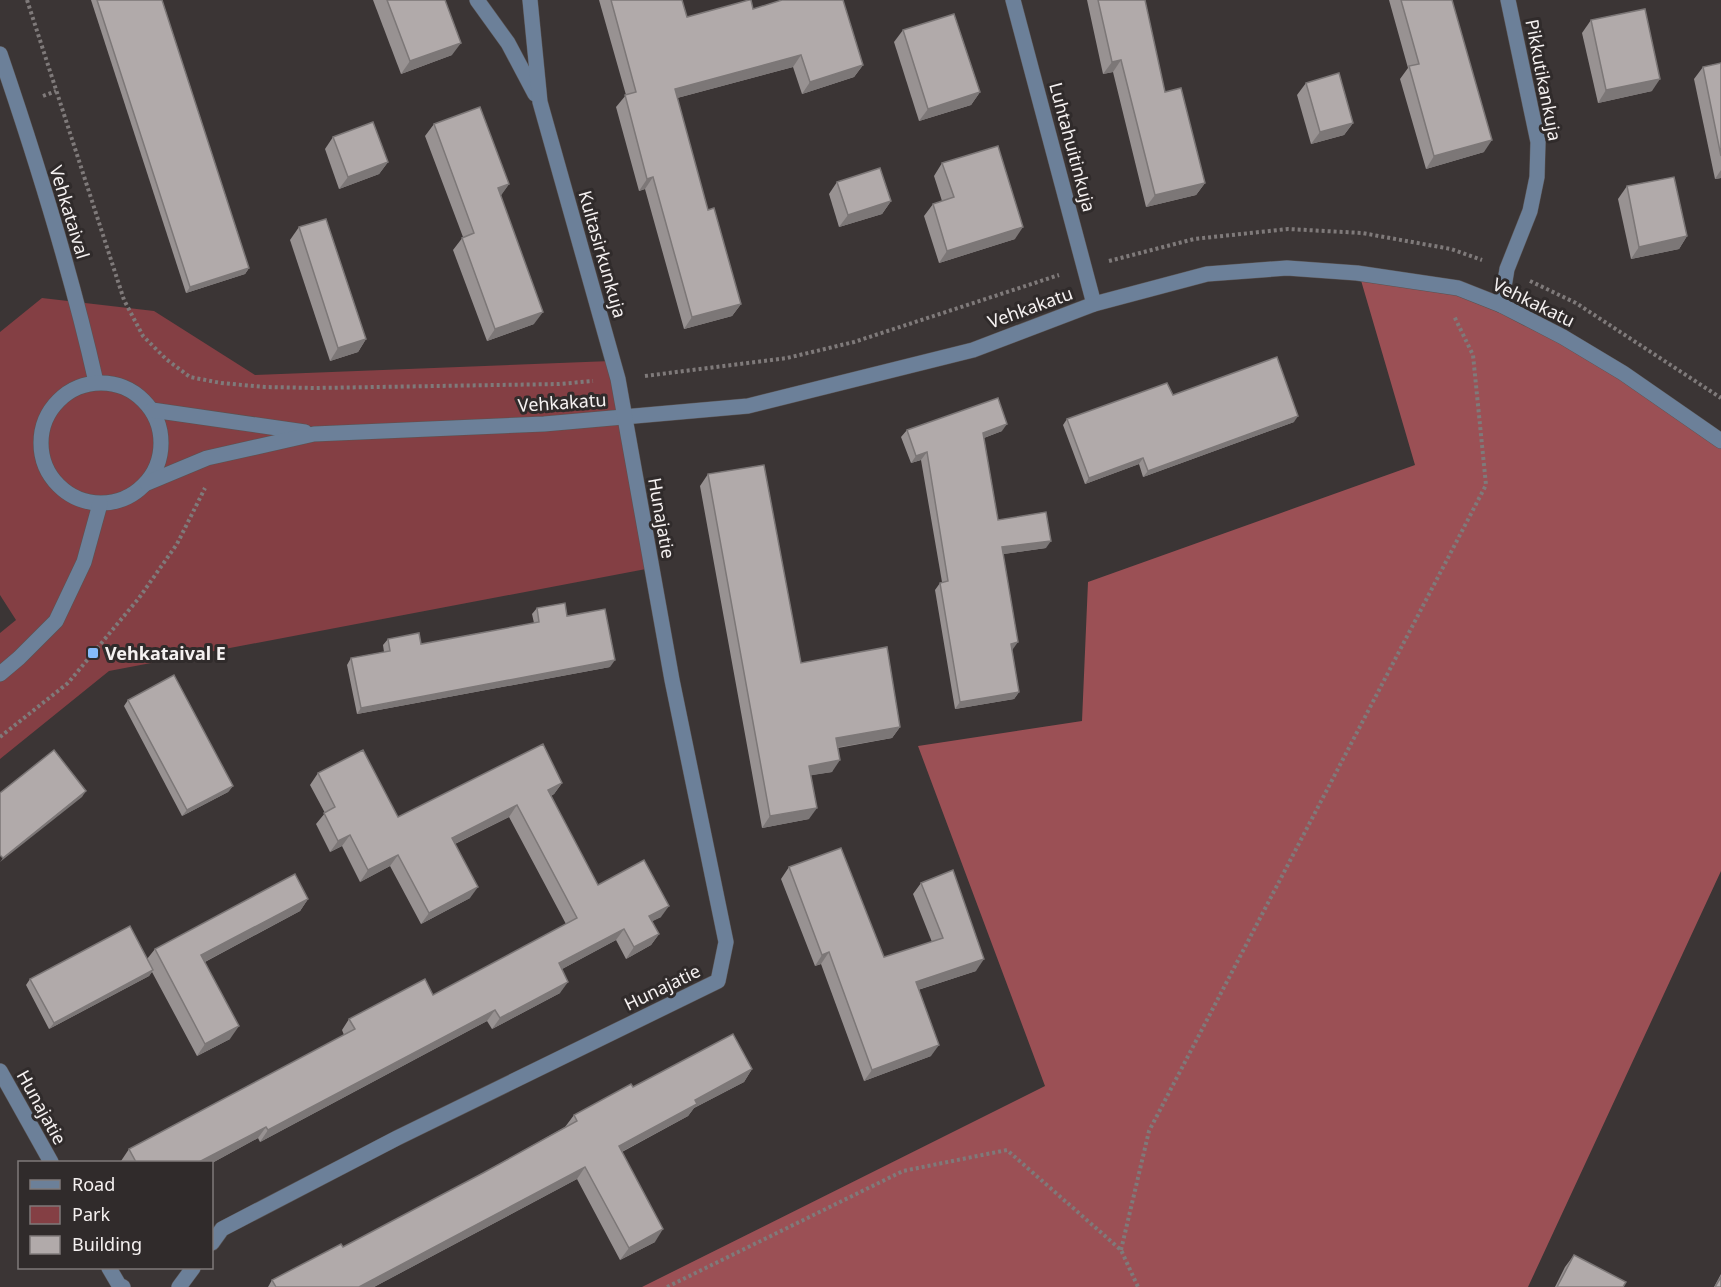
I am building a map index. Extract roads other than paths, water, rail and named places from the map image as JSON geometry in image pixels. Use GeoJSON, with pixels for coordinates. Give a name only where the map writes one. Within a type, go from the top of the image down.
{"type":"FeatureCollection","features":[{"type":"Feature","properties":{"kind":"street","name":"Kultasirkunkuja"},"geometry":{"type":"LineString","coordinates":[[477,0],[508,43],[540,102]]}},
{"type":"Feature","properties":{"kind":"street","name":"Kultasirkunkuja"},"geometry":{"type":"LineString","coordinates":[[530,0],[540,102],[618,379],[624,418]]}},
{"type":"Feature","properties":{"kind":"street","name":"Luhtahuitinkuja"},"geometry":{"type":"LineString","coordinates":[[1013,0],[1094,304]]}},
{"type":"Feature","properties":{"kind":"street","name":"Pikkutikankuja"},"geometry":{"type":"LineString","coordinates":[[1501,305],[1507,269],[1530,212],[1537,177],[1538,142],[1508,0]]}},
{"type":"Feature","properties":{"kind":"street","name":"Vehkataival"},"geometry":{"type":"LineString","coordinates":[[0,54],[81,315],[96,382]]}},
{"type":"Feature","properties":{"kind":"street","name":"Vehkakatu"},"geometry":{"type":"LineString","coordinates":[[147,483],[207,458],[314,434],[544,424],[748,406],[973,350],[1094,304],[1208,274],[1287,268],[1357,273],[1458,288],[1501,305],[1563,337],[1623,373],[1721,441]]}},
{"type":"Feature","properties":{"kind":"street"},"geometry":{"type":"LineString","coordinates":[[96,382],[117,384],[137,394],[152,410],[161,434],[159,460],[147,483],[126,498],[100,504],[77,499],[58,486],[45,467],[40,444],[43,422],[55,402],[74,388],[96,382]]}},
{"type":"Feature","properties":{"kind":"street","name":"Vehkakatu"},"geometry":{"type":"LineString","coordinates":[[152,410],[314,434]]}},
{"type":"Feature","properties":{"kind":"street","name":"Hunajatie"},"geometry":{"type":"LineString","coordinates":[[213,1242],[222,1229],[397,1138],[718,981],[726,942],[672,680],[624,418]]}},
{"type":"Feature","properties":{"kind":"street"},"geometry":{"type":"LineString","coordinates":[[0,674],[56,621],[84,562],[100,504]]}},
{"type":"Feature","properties":{"kind":"street","name":"Hunajatie"},"geometry":{"type":"LineString","coordinates":[[0,1071],[50,1161]]}},
{"type":"Feature","properties":{"kind":"street"},"geometry":{"type":"LineString","coordinates":[[110,1269],[118,1285],[123,1287]]}},
{"type":"Feature","properties":{"kind":"street"},"geometry":{"type":"LineString","coordinates":[[179,1287],[192,1269]]}},
{"type":"Feature","properties":{"kind":"place","name":"Vehkataival E"},"geometry":{"type":"Point","coordinates":[93,653]}}]}
